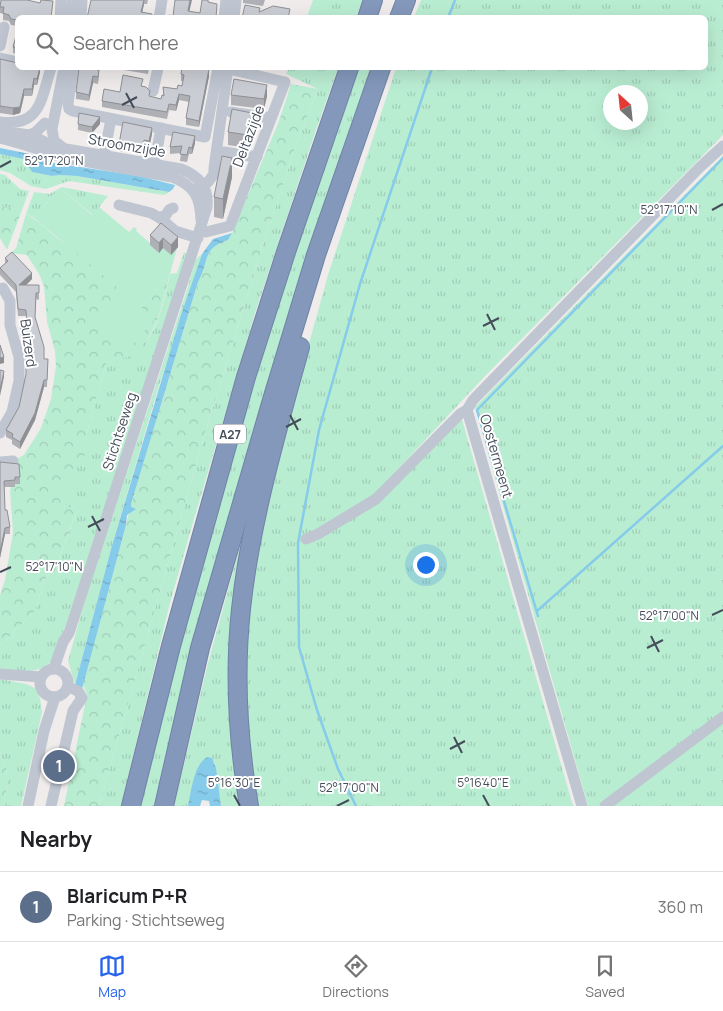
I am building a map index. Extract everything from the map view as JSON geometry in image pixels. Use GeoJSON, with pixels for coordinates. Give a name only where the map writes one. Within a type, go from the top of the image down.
{"type":"FeatureCollection","features":[{"type":"Feature","properties":{"kind":"highway"},"geometry":{"type":"LineString","coordinates":[[368,15],[373,0]]}},
{"type":"Feature","properties":{"kind":"highway"},"geometry":{"type":"LineString","coordinates":[[400,15],[406,0]]}},
{"type":"Feature","properties":{"kind":"highway","name":"A27"},"geometry":{"type":"LineString","coordinates":[[131,806],[171,646],[246,377],[289,243],[348,70]]}},
{"type":"Feature","properties":{"kind":"highway","name":"A27"},"geometry":{"type":"LineString","coordinates":[[164,806],[203,638],[272,400],[316,255],[380,70]]}},
{"type":"Feature","properties":{"kind":"highway","name":"A27"},"geometry":{"type":"LineString","coordinates":[[249,806],[241,754],[238,700],[239,630],[246,569],[255,522],[287,394],[358,151],[356,137]]}},
{"type":"Feature","properties":{"kind":"street"},"geometry":{"type":"LineString","coordinates":[[60,15],[62,0]]}},
{"type":"Feature","properties":{"kind":"street"},"geometry":{"type":"LineString","coordinates":[[62,0],[69,15]]}},
{"type":"Feature","properties":{"kind":"street"},"geometry":{"type":"LineString","coordinates":[[81,15],[82,0]]}},
{"type":"Feature","properties":{"kind":"street"},"geometry":{"type":"LineString","coordinates":[[160,15],[162,0]]}},
{"type":"Feature","properties":{"kind":"street"},"geometry":{"type":"LineString","coordinates":[[224,15],[225,0]]}},
{"type":"Feature","properties":{"kind":"street"},"geometry":{"type":"LineString","coordinates":[[234,15],[236,0]]}},
{"type":"Feature","properties":{"kind":"street"},"geometry":{"type":"LineString","coordinates":[[0,46],[4,27]]}},
{"type":"Feature","properties":{"kind":"street"},"geometry":{"type":"LineString","coordinates":[[0,58],[15,61]]}},
{"type":"Feature","properties":{"kind":"street"},"geometry":{"type":"LineString","coordinates":[[0,122],[20,123],[33,115],[39,104],[49,70]]}},
{"type":"Feature","properties":{"kind":"street"},"geometry":{"type":"LineString","coordinates":[[0,131],[45,146],[59,70]]}},
{"type":"Feature","properties":{"kind":"street"},"geometry":{"type":"LineString","coordinates":[[63,70],[48,126],[55,142],[66,150]]}},
{"type":"Feature","properties":{"kind":"street"},"geometry":{"type":"LineString","coordinates":[[74,70],[68,98],[68,107],[73,111],[205,137],[221,70]]}},
{"type":"Feature","properties":{"kind":"street"},"geometry":{"type":"LineString","coordinates":[[153,91],[158,70]]}},
{"type":"Feature","properties":{"kind":"street","name":"Deltazijde"},"geometry":{"type":"LineString","coordinates":[[198,186],[214,176],[221,70]]}},
{"type":"Feature","properties":{"kind":"street","name":"Deltazijde"},"geometry":{"type":"LineString","coordinates":[[199,231],[206,232],[230,226],[285,82],[252,71]]}},
{"type":"Feature","properties":{"kind":"street"},"geometry":{"type":"LineString","coordinates":[[231,112],[271,118]]}},
{"type":"Feature","properties":{"kind":"street"},"geometry":{"type":"LineString","coordinates":[[105,150],[111,119]]}},
{"type":"Feature","properties":{"kind":"street"},"geometry":{"type":"LineString","coordinates":[[0,138],[29,140],[48,126]]}},
{"type":"Feature","properties":{"kind":"street"},"geometry":{"type":"LineString","coordinates":[[156,156],[160,128]]}},
{"type":"Feature","properties":{"kind":"street","name":"Stroomzijde"},"geometry":{"type":"LineString","coordinates":[[45,146],[58,151],[66,150],[181,169],[191,174],[198,186]]}},
{"type":"Feature","properties":{"kind":"street","name":"Stroomzijde"},"geometry":{"type":"LineString","coordinates":[[45,146],[62,157],[172,177],[184,183],[198,186]]}},
{"type":"Feature","properties":{"kind":"street","name":"Oostermeent"},"geometry":{"type":"LineString","coordinates":[[582,806],[467,410],[473,400],[723,146]]}},
{"type":"Feature","properties":{"kind":"street"},"geometry":{"type":"LineString","coordinates":[[224,152],[256,157]]}},
{"type":"Feature","properties":{"kind":"street","name":"Stichtseweg"},"geometry":{"type":"LineString","coordinates":[[58,670],[69,644],[68,633],[208,207],[207,192],[198,186]]}},
{"type":"Feature","properties":{"kind":"street"},"geometry":{"type":"LineString","coordinates":[[119,205],[151,213],[176,231],[186,233],[199,231]]}},
{"type":"Feature","properties":{"kind":"street"},"geometry":{"type":"LineString","coordinates":[[160,218],[166,216],[169,210],[173,208]]}},
{"type":"Feature","properties":{"kind":"street","name":"Buizerd"},"geometry":{"type":"LineString","coordinates":[[0,433],[12,412],[19,381],[19,357],[5,329],[10,301],[1,287]]}},
{"type":"Feature","properties":{"kind":"street"},"geometry":{"type":"LineString","coordinates":[[306,539],[318,534],[376,499],[460,414],[467,410]]}},
{"type":"Feature","properties":{"kind":"street"},"geometry":{"type":"LineString","coordinates":[[0,462],[13,461]]}},
{"type":"Feature","properties":{"kind":"street"},"geometry":{"type":"LineString","coordinates":[[3,674],[14,674],[46,689],[65,692],[68,687],[68,681],[58,670],[46,670],[46,689],[44,732],[28,806]]}},
{"type":"Feature","properties":{"kind":"street"},"geometry":{"type":"LineString","coordinates":[[51,806],[73,711],[82,698],[78,691],[68,687]]}},
{"type":"Feature","properties":{"kind":"street"},"geometry":{"type":"LineString","coordinates":[[604,806],[723,717]]}},
{"type":"Feature","properties":{"kind":"green space"},"geometry":{"type":"Polygon","coordinates":[[[313,0],[363,0],[357,15],[308,15],[313,0]]]}},
{"type":"Feature","properties":{"kind":"green space"},"geometry":{"type":"Polygon","coordinates":[[[421,0],[723,0],[723,135],[487,374],[368,501],[365,510],[461,416],[573,806],[258,806],[248,729],[246,688],[249,606],[259,536],[291,408],[328,275],[395,70],[708,70],[708,15],[415,15],[421,0]]]}},
{"type":"Feature","properties":{"kind":"green space"},"geometry":{"type":"Polygon","coordinates":[[[288,70],[337,70],[256,310],[194,519],[170,603],[121,806],[99,806],[205,433],[263,245],[297,142],[318,89],[286,74],[288,70]]]}},
{"type":"Feature","properties":{"kind":"green space"},"geometry":{"type":"Polygon","coordinates":[[[355,70],[372,70],[182,696],[155,806],[138,806],[209,530],[249,392],[355,70]]]}},
{"type":"Feature","properties":{"kind":"green space"},"geometry":{"type":"Polygon","coordinates":[[[291,84],[318,89],[297,142],[263,245],[205,433],[99,806],[64,806],[87,695],[83,685],[88,664],[131,504],[198,282],[207,256],[214,247],[228,240],[232,233],[279,121],[291,84]]]}},
{"type":"Feature","properties":{"kind":"green space"},"geometry":{"type":"Polygon","coordinates":[[[0,154],[23,159],[32,172],[52,176],[77,176],[169,192],[164,195],[69,181],[46,189],[31,186],[10,173],[0,170],[0,154]]]}},
{"type":"Feature","properties":{"kind":"green space"},"geometry":{"type":"Polygon","coordinates":[[[723,156],[723,806],[588,806],[475,407],[723,156]]]}},
{"type":"Feature","properties":{"kind":"green space"},"geometry":{"type":"Polygon","coordinates":[[[0,174],[5,175],[20,189],[29,191],[22,210],[0,206],[0,174]]]}},
{"type":"Feature","properties":{"kind":"green space"},"geometry":{"type":"Polygon","coordinates":[[[62,187],[108,196],[93,215],[60,188],[62,187]]]}},
{"type":"Feature","properties":{"kind":"green space"},"geometry":{"type":"Polygon","coordinates":[[[60,188],[34,218],[26,214],[34,192],[49,194],[60,188]]]}},
{"type":"Feature","properties":{"kind":"green space"},"geometry":{"type":"Polygon","coordinates":[[[60,188],[92,215],[99,207],[129,232],[134,227],[137,229],[136,231],[151,244],[177,248],[170,274],[141,307],[155,319],[126,352],[94,323],[122,291],[34,218],[60,188]]]}},
{"type":"Feature","properties":{"kind":"green space"},"geometry":{"type":"Polygon","coordinates":[[[0,206],[22,210],[7,250],[0,238],[0,206]]]}},
{"type":"Feature","properties":{"kind":"green space"},"geometry":{"type":"Polygon","coordinates":[[[26,214],[72,248],[155,319],[141,307],[170,274],[158,319],[147,340],[130,356],[107,360],[85,440],[92,449],[74,465],[70,484],[65,489],[57,489],[58,497],[76,513],[59,559],[44,581],[35,611],[0,646],[0,595],[5,580],[13,533],[10,490],[11,487],[15,487],[15,484],[20,483],[11,462],[24,455],[41,428],[51,399],[56,366],[55,351],[47,322],[44,286],[27,255],[11,253],[16,248],[26,214]]]}},
{"type":"Feature","properties":{"kind":"green space"},"geometry":{"type":"Polygon","coordinates":[[[184,252],[187,254],[86,566],[54,658],[43,668],[36,670],[0,670],[0,646],[35,611],[44,581],[59,559],[76,514],[57,497],[57,489],[74,465],[85,440],[107,360],[143,343],[153,331],[161,312],[170,274],[177,273],[184,252]]]}},
{"type":"Feature","properties":{"kind":"green space"},"geometry":{"type":"Polygon","coordinates":[[[202,254],[157,392],[111,549],[75,685],[68,661],[86,597],[188,287],[195,260],[202,254]]]}},
{"type":"Feature","properties":{"kind":"green space"},"geometry":{"type":"Polygon","coordinates":[[[259,477],[238,610],[246,806],[221,806],[214,761],[198,766],[188,806],[174,806],[208,663],[259,477]]]}},
{"type":"Feature","properties":{"kind":"green space"},"geometry":{"type":"Polygon","coordinates":[[[0,679],[26,684],[35,688],[40,698],[42,712],[21,806],[3,806],[7,773],[0,755],[0,679]]]}},
{"type":"Feature","properties":{"kind":"green space"},"geometry":{"type":"Polygon","coordinates":[[[0,755],[7,773],[7,786],[3,806],[0,806],[0,755]]]}},
{"type":"Feature","properties":{"kind":"water"},"geometry":{"type":"Polygon","coordinates":[[[0,148],[35,155],[54,163],[139,176],[175,185],[169,192],[77,176],[52,176],[32,172],[23,159],[0,154],[0,148]]]}},
{"type":"Feature","properties":{"kind":"water"},"geometry":{"type":"Polygon","coordinates":[[[232,233],[228,240],[214,247],[207,256],[198,282],[131,504],[131,507],[136,509],[127,515],[126,525],[82,689],[75,685],[111,549],[181,315],[202,254],[213,239],[232,233]]]}},
{"type":"Feature","properties":{"kind":"water"},"geometry":{"type":"Polygon","coordinates":[[[208,757],[212,758],[216,768],[221,806],[210,806],[209,801],[202,800],[200,806],[188,806],[196,771],[203,760],[208,757]]]}},
{"type":"Feature","properties":{"kind":"building"},"geometry":{"type":"Polygon","coordinates":[[[1,0],[27,0],[40,3],[41,0],[53,1],[51,15],[15,15],[15,20],[3,13],[4,7],[0,7],[1,0]]]}},
{"type":"Feature","properties":{"kind":"building"},"geometry":{"type":"Polygon","coordinates":[[[91,0],[144,0],[141,12],[152,14],[152,15],[88,15],[91,0]]]}},
{"type":"Feature","properties":{"kind":"building"},"geometry":{"type":"Polygon","coordinates":[[[175,0],[190,0],[188,11],[200,13],[202,0],[208,0],[208,2],[217,4],[216,15],[173,15],[175,0]]]}},
{"type":"Feature","properties":{"kind":"building"},"geometry":{"type":"Polygon","coordinates":[[[245,5],[260,8],[259,12],[273,6],[290,9],[289,15],[243,15],[245,5]]]}},
{"type":"Feature","properties":{"kind":"building"},"geometry":{"type":"Polygon","coordinates":[[[0,59],[15,62],[15,70],[39,70],[37,79],[34,78],[32,89],[24,89],[20,107],[0,106],[0,59]]]}},
{"type":"Feature","properties":{"kind":"building"},"geometry":{"type":"Polygon","coordinates":[[[79,70],[99,70],[98,77],[93,76],[89,95],[76,92],[79,70]]]}},
{"type":"Feature","properties":{"kind":"building"},"geometry":{"type":"Polygon","coordinates":[[[182,70],[209,70],[199,121],[186,118],[190,96],[179,94],[176,105],[169,104],[167,112],[102,101],[104,89],[120,92],[123,75],[143,79],[141,86],[146,87],[150,91],[149,96],[161,99],[162,95],[164,96],[163,87],[177,89],[178,85],[182,86],[184,75],[181,74],[182,70]]]}},
{"type":"Feature","properties":{"kind":"building"},"geometry":{"type":"Polygon","coordinates":[[[234,79],[267,85],[264,99],[231,95],[234,79]]]}},
{"type":"Feature","properties":{"kind":"building"},"geometry":{"type":"Polygon","coordinates":[[[232,109],[252,113],[248,135],[228,132],[232,109]]]}},
{"type":"Feature","properties":{"kind":"building"},"geometry":{"type":"Polygon","coordinates":[[[79,113],[100,117],[92,127],[78,124],[79,113]]]}},
{"type":"Feature","properties":{"kind":"building"},"geometry":{"type":"Polygon","coordinates":[[[123,122],[152,128],[149,141],[144,140],[143,148],[119,144],[123,122]]]}},
{"type":"Feature","properties":{"kind":"building"},"geometry":{"type":"Polygon","coordinates":[[[173,132],[195,136],[192,148],[189,147],[187,155],[180,154],[182,146],[170,147],[173,132]]]}},
{"type":"Feature","properties":{"kind":"building"},"geometry":{"type":"Polygon","coordinates":[[[222,156],[232,158],[223,199],[214,197],[222,156]]]}},
{"type":"Feature","properties":{"kind":"building"},"geometry":{"type":"Polygon","coordinates":[[[161,223],[178,237],[171,245],[163,238],[159,243],[150,235],[161,223]]]}},
{"type":"Feature","properties":{"kind":"building"},"geometry":{"type":"Polygon","coordinates":[[[12,252],[32,273],[19,285],[39,285],[39,293],[36,293],[35,317],[44,347],[44,359],[48,359],[47,380],[44,380],[35,413],[20,442],[12,437],[13,434],[6,430],[19,407],[26,374],[26,350],[20,326],[27,324],[26,310],[18,309],[16,285],[0,268],[8,261],[5,258],[12,252]]]}},
{"type":"Feature","properties":{"kind":"building"},"geometry":{"type":"Polygon","coordinates":[[[0,345],[4,357],[0,358],[0,345]]]}},
{"type":"Feature","properties":{"kind":"building"},"geometry":{"type":"Polygon","coordinates":[[[0,370],[4,371],[0,390],[0,370]]]}},
{"type":"Feature","properties":{"kind":"building"},"geometry":{"type":"Polygon","coordinates":[[[0,462],[19,464],[20,477],[15,477],[15,480],[4,481],[5,510],[7,510],[10,527],[5,528],[0,552],[0,462]]]}},
{"type":"Feature","properties":{"kind":"waterway"},"geometry":{"type":"LineString","coordinates":[[449,15],[455,0]]}},
{"type":"Feature","properties":{"kind":"waterway"},"geometry":{"type":"LineString","coordinates":[[356,806],[338,769],[317,710],[299,647],[298,543],[319,430],[360,284],[431,70]]}},
{"type":"Feature","properties":{"kind":"waterway"},"geometry":{"type":"LineString","coordinates":[[538,616],[477,410],[723,158]]}},
{"type":"Feature","properties":{"kind":"waterway"},"geometry":{"type":"LineString","coordinates":[[537,611],[723,446]]}},
{"type":"Feature","properties":{"kind":"place","name":"Blaricum P+R"},"geometry":{"type":"Point","coordinates":[59,766]}}]}
